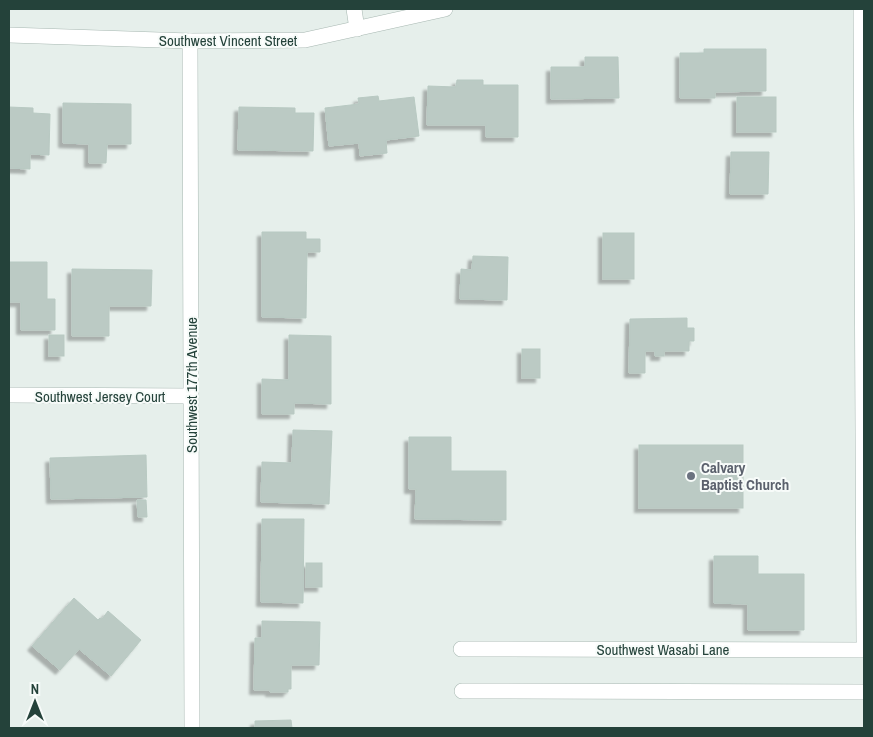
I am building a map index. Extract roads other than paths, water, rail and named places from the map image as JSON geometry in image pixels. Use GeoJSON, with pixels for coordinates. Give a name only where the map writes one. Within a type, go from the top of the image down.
{"type":"FeatureCollection","features":[{"type":"Feature","properties":{"kind":"street"},"geometry":{"type":"LineString","coordinates":[[354,9],[357,29]]}},
{"type":"Feature","properties":{"kind":"street","name":"Southwest Vincent Street"},"geometry":{"type":"LineString","coordinates":[[9,35],[190,41],[305,40],[444,9]]}},
{"type":"Feature","properties":{"kind":"street"},"geometry":{"type":"LineString","coordinates":[[861,9],[864,641]]}},
{"type":"Feature","properties":{"kind":"street","name":"Southwest 177th Avenue"},"geometry":{"type":"LineString","coordinates":[[190,41],[192,728]]}},
{"type":"Feature","properties":{"kind":"street","name":"Southwest Jersey Court"},"geometry":{"type":"LineString","coordinates":[[9,395],[191,396]]}},
{"type":"Feature","properties":{"kind":"street","name":"Southwest Wasabi Lane"},"geometry":{"type":"LineString","coordinates":[[461,649],[864,650]]}},
{"type":"Feature","properties":{"kind":"street"},"geometry":{"type":"LineString","coordinates":[[462,692],[864,692]]}},
{"type":"Feature","properties":{"kind":"place","name":"Calvary Baptist Church"},"geometry":{"type":"Point","coordinates":[691,476]}}]}
